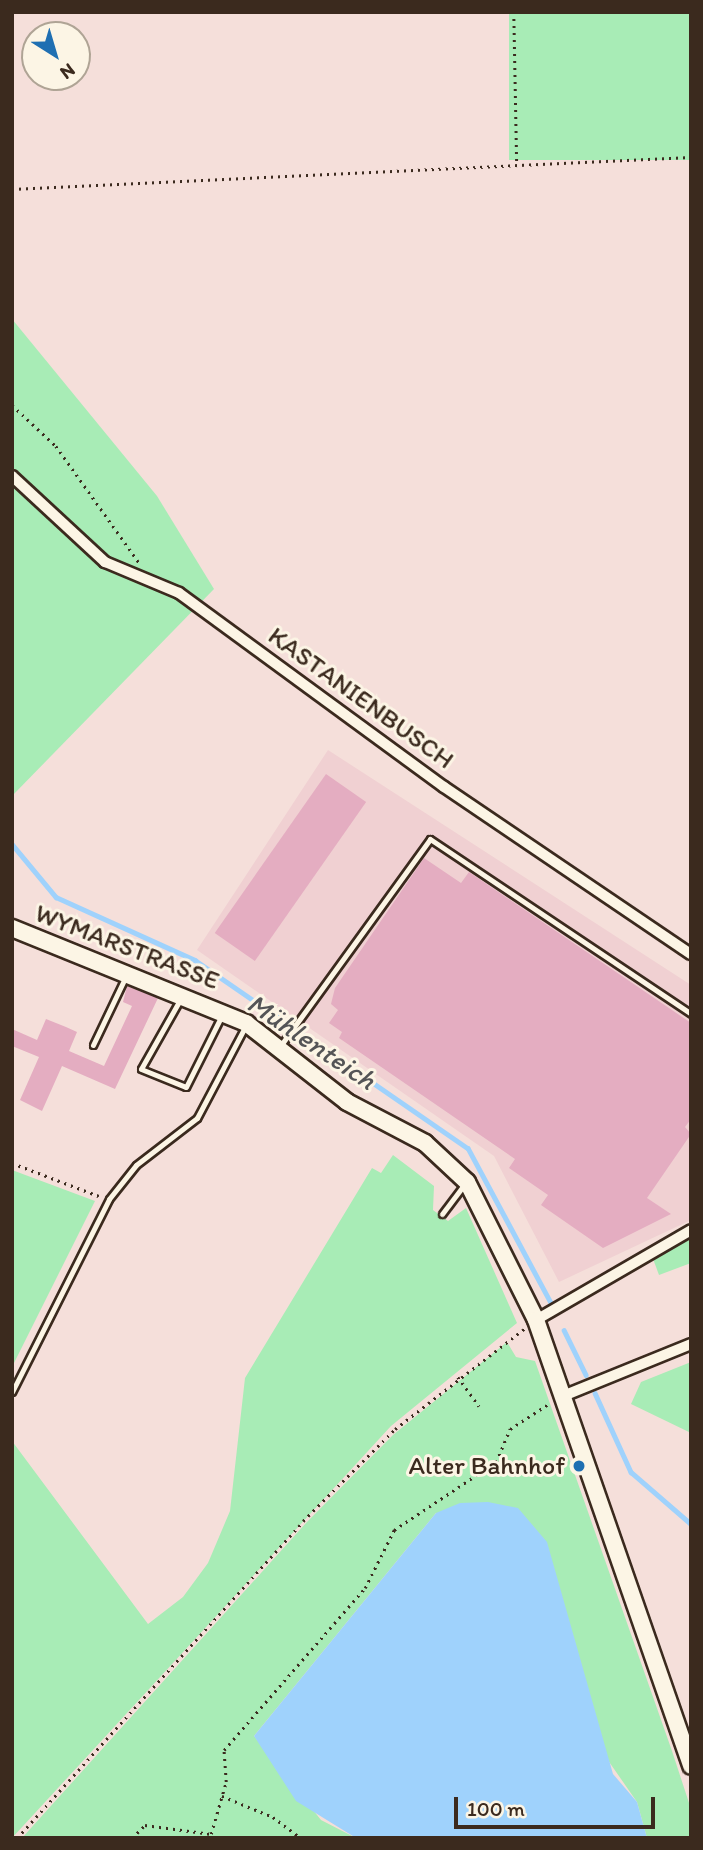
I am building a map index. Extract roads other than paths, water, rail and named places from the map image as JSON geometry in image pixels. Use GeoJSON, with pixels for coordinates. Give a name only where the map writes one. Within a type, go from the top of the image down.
{"type":"FeatureCollection","features":[{"type":"Feature","properties":{"kind":"main road","name":"WYMARSTRASSE"},"geometry":{"type":"LineString","coordinates":[[12,928],[184,992],[284,1040],[347,1102],[413,1135],[467,1181],[536,1320],[691,1766]]}},
{"type":"Feature","properties":{"kind":"street","name":"KASTANIENBUSCH"},"geometry":{"type":"LineString","coordinates":[[12,476],[105,562],[150,585],[179,593],[444,787],[691,954]]}},
{"type":"Feature","properties":{"kind":"street"},"geometry":{"type":"LineString","coordinates":[[536,1320],[691,1230]]}},
{"type":"Feature","properties":{"kind":"street"},"geometry":{"type":"LineString","coordinates":[[563,1395],[691,1343]]}},
{"type":"Feature","properties":{"kind":"lane"},"geometry":{"type":"LineString","coordinates":[[284,1040],[430,839],[691,1014]]}},
{"type":"Feature","properties":{"kind":"lane"},"geometry":{"type":"LineString","coordinates":[[93,1045],[127,972]]}},
{"type":"Feature","properties":{"kind":"lane"},"geometry":{"type":"LineString","coordinates":[[184,992],[141,1069],[186,1087],[223,1012]]}},
{"type":"Feature","properties":{"kind":"lane"},"geometry":{"type":"LineString","coordinates":[[12,1392],[109,1199],[136,1165],[197,1118],[246,1023]]}},
{"type":"Feature","properties":{"kind":"lane"},"geometry":{"type":"LineString","coordinates":[[442,1214],[467,1181]]}},
{"type":"Feature","properties":{"kind":"water"},"geometry":{"type":"Polygon","coordinates":[[[488,1502],[518,1508],[547,1542],[613,1774],[637,1802],[647,1838],[356,1838],[296,1801],[254,1736],[436,1513],[460,1503],[488,1502]]]}},
{"type":"Feature","properties":{"kind":"waterway","name":"Mühlenteich"},"geometry":{"type":"LineString","coordinates":[[12,844],[56,897],[195,960],[468,1148],[550,1301]]}},
{"type":"Feature","properties":{"kind":"waterway","name":"Mühlenteich"},"geometry":{"type":"LineString","coordinates":[[564,1330],[586,1375]]}},
{"type":"Feature","properties":{"kind":"waterway","name":"Mühlenteich"},"geometry":{"type":"LineString","coordinates":[[595,1393],[631,1472],[691,1524]]}},
{"type":"Feature","properties":{"kind":"place","name":"Alter Bahnhof"},"geometry":{"type":"Point","coordinates":[579,1466]}}]}
